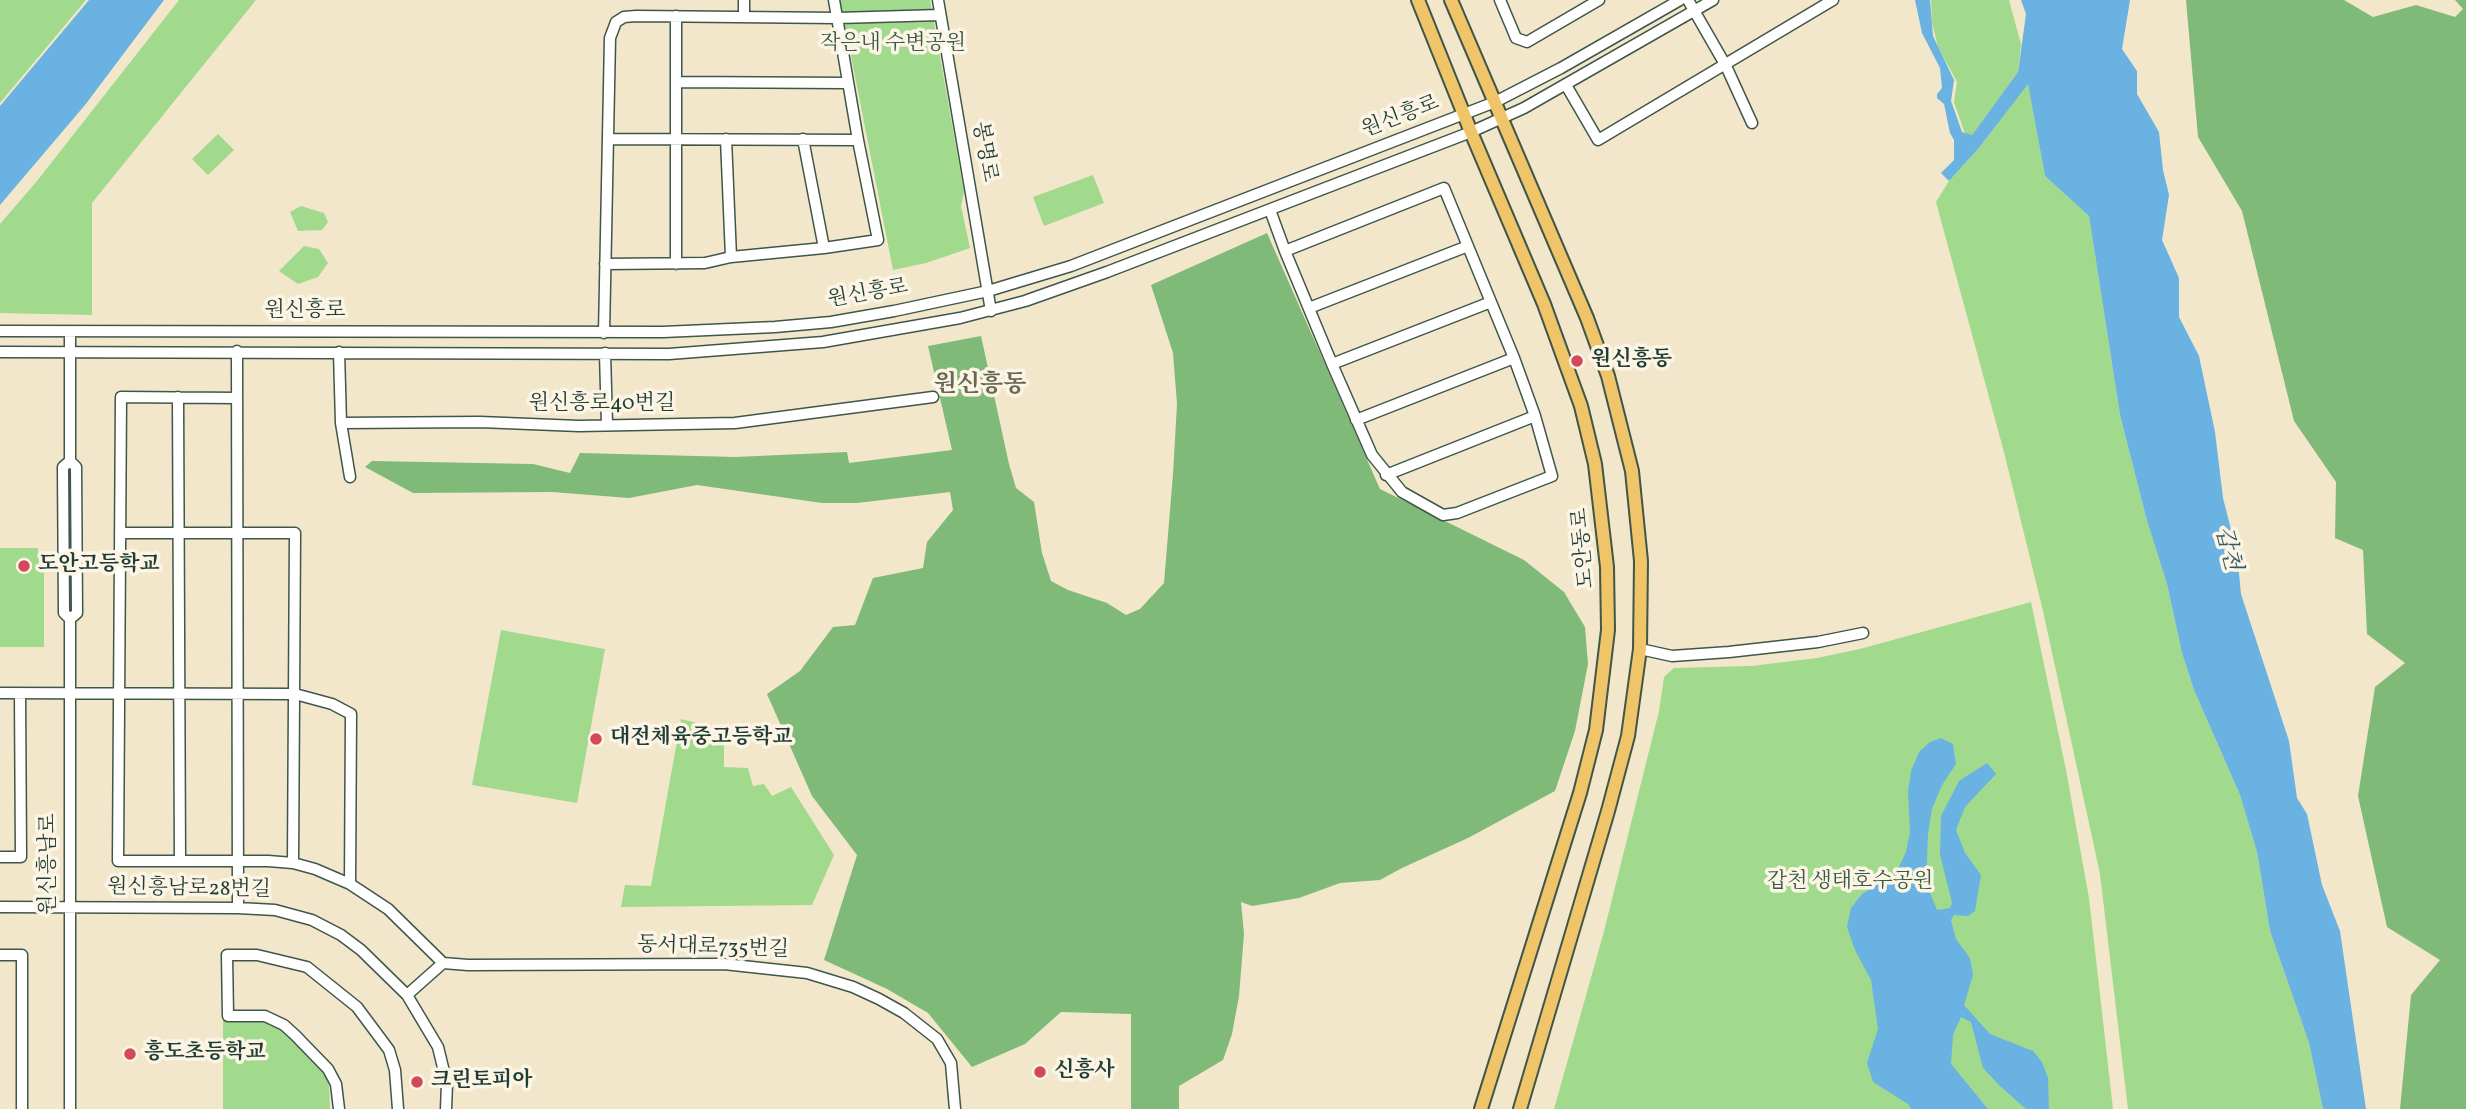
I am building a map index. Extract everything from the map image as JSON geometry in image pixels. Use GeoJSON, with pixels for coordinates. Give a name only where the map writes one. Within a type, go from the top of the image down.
{"type":"FeatureCollection","features":[{"type":"Feature","properties":{"kind":"main road","name":"도안동로"},"geometry":{"type":"LineString","coordinates":[[1418,0],[1544,304],[1581,406],[1595,464],[1607,567],[1608,630],[1596,730],[1583,781],[1482,1109]]}},
{"type":"Feature","properties":{"kind":"main road"},"geometry":{"type":"LineString","coordinates":[[1451,0],[1587,318],[1608,376],[1622,425],[1633,483],[1642,561],[1640,649],[1628,736],[1520,1109]]}},
{"type":"Feature","properties":{"kind":"street"},"geometry":{"type":"LineString","coordinates":[[744,0],[744,17]]}},
{"type":"Feature","properties":{"kind":"street"},"geometry":{"type":"LineString","coordinates":[[605,264],[705,263],[731,257],[878,240],[834,0]]}},
{"type":"Feature","properties":{"kind":"street","name":"봉명로"},"geometry":{"type":"LineString","coordinates":[[938,0],[991,311]]}},
{"type":"Feature","properties":{"kind":"street"},"geometry":{"type":"LineString","coordinates":[[1500,0],[1516,38],[1527,42],[1599,0]]}},
{"type":"Feature","properties":{"kind":"street","name":"원신흥로"},"geometry":{"type":"LineString","coordinates":[[0,331],[721,331],[831,322],[894,311],[988,291],[1071,266],[1495,102],[1562,68],[1680,0]]}},
{"type":"Feature","properties":{"kind":"street"},"geometry":{"type":"LineString","coordinates":[[1689,0],[1726,66],[1752,123]]}},
{"type":"Feature","properties":{"kind":"street","name":"원신흥로"},"geometry":{"type":"LineString","coordinates":[[0,352],[606,354],[719,351],[823,342],[939,322],[991,311],[1108,272],[1471,132],[1566,85],[1713,0]]}},
{"type":"Feature","properties":{"kind":"street"},"geometry":{"type":"LineString","coordinates":[[1566,85],[1598,140],[1833,0]]}},
{"type":"Feature","properties":{"kind":"street"},"geometry":{"type":"LineString","coordinates":[[604,333],[611,29],[624,17],[838,18],[940,15]]}},
{"type":"Feature","properties":{"kind":"street"},"geometry":{"type":"LineString","coordinates":[[676,16],[676,264]]}},
{"type":"Feature","properties":{"kind":"street"},"geometry":{"type":"LineString","coordinates":[[676,82],[848,83]]}},
{"type":"Feature","properties":{"kind":"street"},"geometry":{"type":"LineString","coordinates":[[608,139],[858,140]]}},
{"type":"Feature","properties":{"kind":"street"},"geometry":{"type":"LineString","coordinates":[[726,139],[731,257]]}},
{"type":"Feature","properties":{"kind":"street"},"geometry":{"type":"LineString","coordinates":[[803,139],[824,248]]}},
{"type":"Feature","properties":{"kind":"street"},"geometry":{"type":"LineString","coordinates":[[1270,211],[1285,251],[1332,364],[1372,455],[1402,492],[1443,515],[1457,513],[1552,476],[1535,415],[1514,358],[1444,188],[1285,251]]}},
{"type":"Feature","properties":{"kind":"street"},"geometry":{"type":"LineString","coordinates":[[1309,308],[1468,246]]}},
{"type":"Feature","properties":{"kind":"street"},"geometry":{"type":"LineString","coordinates":[[1332,364],[1491,302]]}},
{"type":"Feature","properties":{"kind":"street","name":"원신흥남로"},"geometry":{"type":"LineString","coordinates":[[70,332],[71,461],[63,467],[64,613],[70,619],[70,1109]]}},
{"type":"Feature","properties":{"kind":"street"},"geometry":{"type":"LineString","coordinates":[[237,351],[238,908]]}},
{"type":"Feature","properties":{"kind":"street"},"geometry":{"type":"LineString","coordinates":[[339,352],[341,423],[350,477]]}},
{"type":"Feature","properties":{"kind":"street"},"geometry":{"type":"LineString","coordinates":[[606,354],[607,425]]}},
{"type":"Feature","properties":{"kind":"street"},"geometry":{"type":"LineString","coordinates":[[1356,420],[1514,358]]}},
{"type":"Feature","properties":{"kind":"street"},"geometry":{"type":"LineString","coordinates":[[237,398],[121,397],[118,861],[293,863],[337,877],[388,909],[443,963],[407,995]]}},
{"type":"Feature","properties":{"kind":"street"},"geometry":{"type":"LineString","coordinates":[[178,397],[180,861]]}},
{"type":"Feature","properties":{"kind":"street","name":"원신흥로40번길"},"geometry":{"type":"LineString","coordinates":[[341,423],[734,423],[933,397]]}},
{"type":"Feature","properties":{"kind":"street"},"geometry":{"type":"LineString","coordinates":[[1386,475],[1535,415]]}},
{"type":"Feature","properties":{"kind":"street"},"geometry":{"type":"LineString","coordinates":[[120,533],[295,533],[293,863]]}},
{"type":"Feature","properties":{"kind":"street"},"geometry":{"type":"LineString","coordinates":[[1640,649],[1672,656],[1729,653],[1818,642],[1863,633]]}},
{"type":"Feature","properties":{"kind":"street"},"geometry":{"type":"LineString","coordinates":[[0,693],[295,694],[332,704],[351,713],[350,884]]}},
{"type":"Feature","properties":{"kind":"street"},"geometry":{"type":"LineString","coordinates":[[0,857],[21,857],[20,694]]}},
{"type":"Feature","properties":{"kind":"street","name":"원신흥남로28번길"},"geometry":{"type":"LineString","coordinates":[[0,907],[238,908],[275,910],[312,920],[341,935],[407,995],[438,1047],[447,1084],[446,1109]]}},
{"type":"Feature","properties":{"kind":"street"},"geometry":{"type":"LineString","coordinates":[[0,955],[22,955],[22,1109]]}},
{"type":"Feature","properties":{"kind":"street"},"geometry":{"type":"LineString","coordinates":[[339,1109],[336,1084],[328,1069],[284,1025],[265,1016],[228,1016],[227,955],[257,955],[307,967],[357,1007],[389,1050],[395,1070],[398,1109]]}},
{"type":"Feature","properties":{"kind":"street","name":"동서대로735번길"},"geometry":{"type":"LineString","coordinates":[[443,963],[724,964],[807,973],[832,980],[880,999],[904,1013],[937,1039],[951,1063],[955,1109]]}},
{"type":"Feature","properties":{"kind":"green space"},"geometry":{"type":"Polygon","coordinates":[[[0,0],[86,0],[0,103],[0,0]]]}},
{"type":"Feature","properties":{"kind":"green space"},"geometry":{"type":"Polygon","coordinates":[[[179,0],[256,0],[92,203],[92,315],[0,313],[0,224],[179,0]]]}},
{"type":"Feature","properties":{"kind":"green space","name":"작은내 수변공원"},"geometry":{"type":"Polygon","coordinates":[[[840,0],[930,0],[964,192],[961,206],[970,248],[926,263],[893,270],[840,0]]]}},
{"type":"Feature","properties":{"kind":"green space"},"geometry":{"type":"Polygon","coordinates":[[[1931,0],[2009,0],[2021,44],[2018,72],[1972,135],[1965,134],[1954,102],[1957,82],[1938,47],[1932,22],[1931,0]]]}},
{"type":"Feature","properties":{"kind":"green space"},"geometry":{"type":"Polygon","coordinates":[[[2186,0],[2344,0],[2373,17],[2416,5],[2455,17],[2463,9],[2455,0],[2466,0],[2466,1109],[2400,1109],[2411,995],[2440,960],[2387,927],[2358,796],[2375,687],[2405,663],[2367,634],[2363,550],[2335,538],[2336,482],[2294,421],[2242,211],[2198,137],[2186,0]]]}},
{"type":"Feature","properties":{"kind":"green space"},"geometry":{"type":"Polygon","coordinates":[[[2028,83],[2045,176],[2089,216],[2120,415],[2147,521],[2167,584],[2182,653],[2194,690],[2240,795],[2257,852],[2270,931],[2309,1043],[2323,1109],[2128,1109],[2100,874],[2043,611],[2005,456],[1936,202],[1949,181],[1978,149],[2028,83]]]}},
{"type":"Feature","properties":{"kind":"green space"},"geometry":{"type":"Polygon","coordinates":[[[218,134],[234,150],[208,175],[192,159],[218,134]]]}},
{"type":"Feature","properties":{"kind":"green space"},"geometry":{"type":"Polygon","coordinates":[[[1093,175],[1104,203],[1044,226],[1033,197],[1093,175]]]}},
{"type":"Feature","properties":{"kind":"green space"},"geometry":{"type":"Polygon","coordinates":[[[301,206],[324,213],[328,222],[322,230],[298,231],[290,212],[301,206]]]}},
{"type":"Feature","properties":{"kind":"green space"},"geometry":{"type":"Polygon","coordinates":[[[1267,233],[1380,489],[1524,560],[1564,592],[1585,627],[1588,664],[1575,731],[1555,791],[1468,838],[1380,880],[1340,883],[1299,898],[1252,906],[1241,902],[1244,934],[1239,996],[1232,1034],[1223,1060],[1179,1086],[1179,1109],[1131,1109],[1131,1014],[1061,1012],[1025,1044],[972,1067],[928,1013],[887,989],[824,960],[857,855],[812,796],[767,694],[800,671],[833,627],[855,625],[873,578],[923,568],[927,542],[953,510],[950,492],[857,503],[822,503],[697,485],[629,498],[552,492],[413,493],[365,467],[372,461],[533,464],[570,473],[580,453],[735,457],[847,452],[849,463],[952,450],[928,346],[981,336],[1009,464],[1016,488],[1034,502],[1042,553],[1051,581],[1068,590],[1107,603],[1126,615],[1140,609],[1164,583],[1173,474],[1177,404],[1173,353],[1151,285],[1267,233]]]}},
{"type":"Feature","properties":{"kind":"green space"},"geometry":{"type":"Polygon","coordinates":[[[304,246],[319,249],[328,263],[318,277],[298,284],[279,271],[304,246]]]}},
{"type":"Feature","properties":{"kind":"green space"},"geometry":{"type":"Polygon","coordinates":[[[0,548],[38,548],[38,554],[44,554],[44,647],[0,647],[0,548]]]}},
{"type":"Feature","properties":{"kind":"green space","name":"갑천 생태호수공원"},"geometry":{"type":"Polygon","coordinates":[[[2031,602],[2089,898],[2113,1109],[1554,1109],[1603,935],[1659,711],[1664,677],[1674,668],[1751,666],[1817,658],[1860,649],[2031,602]]]}},
{"type":"Feature","properties":{"kind":"green space"},"geometry":{"type":"Polygon","coordinates":[[[501,630],[605,649],[577,803],[472,785],[501,630]]]}},
{"type":"Feature","properties":{"kind":"green space"},"geometry":{"type":"Polygon","coordinates":[[[681,719],[709,726],[708,743],[724,745],[724,767],[748,768],[753,786],[764,784],[772,796],[791,787],[834,855],[812,905],[621,907],[625,885],[651,886],[681,719]]]}},
{"type":"Feature","properties":{"kind":"green space"},"geometry":{"type":"Polygon","coordinates":[[[223,1019],[257,1019],[289,1033],[324,1071],[329,1085],[330,1109],[223,1109],[223,1019]]]}},
{"type":"Feature","properties":{"kind":"water"},"geometry":{"type":"Polygon","coordinates":[[[89,0],[164,0],[85,105],[0,205],[0,106],[89,0]]]}},
{"type":"Feature","properties":{"kind":"water","name":"갑천"},"geometry":{"type":"Polygon","coordinates":[[[1915,0],[1930,0],[1933,36],[1954,80],[1951,101],[1962,132],[1972,135],[2018,72],[2026,14],[2021,0],[2130,0],[2122,49],[2137,71],[2137,94],[2159,132],[2169,195],[2162,240],[2179,278],[2179,317],[2199,356],[2215,432],[2223,498],[2237,553],[2241,594],[2289,741],[2297,798],[2307,814],[2322,885],[2340,931],[2366,1109],[2323,1109],[2309,1043],[2270,931],[2257,852],[2240,795],[2194,690],[2182,653],[2167,584],[2147,521],[2120,415],[2089,216],[2045,176],[2028,84],[1978,149],[1949,181],[1941,173],[1954,160],[1954,140],[1944,104],[1937,98],[1942,88],[1940,68],[1922,33],[1915,0]]]}},
{"type":"Feature","properties":{"kind":"water"},"geometry":{"type":"Polygon","coordinates":[[[1941,738],[1953,744],[1956,764],[1942,785],[1932,809],[1926,883],[1937,910],[1950,908],[1952,903],[1940,854],[1941,816],[1959,781],[1987,763],[1996,774],[1965,807],[1956,830],[1965,853],[1981,875],[1975,911],[1968,916],[1954,915],[1951,920],[1956,939],[1970,958],[1973,975],[1964,1005],[1990,1034],[2033,1051],[2042,1062],[2048,1078],[2049,1109],[2026,1109],[1999,1085],[1983,1068],[1971,1022],[1961,1017],[1953,1035],[1951,1064],[1988,1109],[1911,1109],[1908,1104],[1873,1082],[1867,1063],[1878,1029],[1871,980],[1855,950],[1847,927],[1851,908],[1862,894],[1897,871],[1906,852],[1910,832],[1908,792],[1911,771],[1919,752],[1930,742],[1941,738]]]}},
{"type":"Feature","properties":{"kind":"place","name":"원신흥동"},"geometry":{"type":"Point","coordinates":[1577,361]}},
{"type":"Feature","properties":{"kind":"place","name":"도안고등학교"},"geometry":{"type":"Point","coordinates":[24,566]}},
{"type":"Feature","properties":{"kind":"place","name":"대전체육중고등학교"},"geometry":{"type":"Point","coordinates":[596,739]}},
{"type":"Feature","properties":{"kind":"place","name":"흥도초등학교"},"geometry":{"type":"Point","coordinates":[130,1054]}},
{"type":"Feature","properties":{"kind":"place","name":"신흥사"},"geometry":{"type":"Point","coordinates":[1040,1072]}},
{"type":"Feature","properties":{"kind":"place","name":"크린토피아"},"geometry":{"type":"Point","coordinates":[417,1082]}},
{"type":"Feature","properties":{"kind":"district","name":"원신흥동"},"geometry":{"type":"Point","coordinates":[980,387]}}]}
